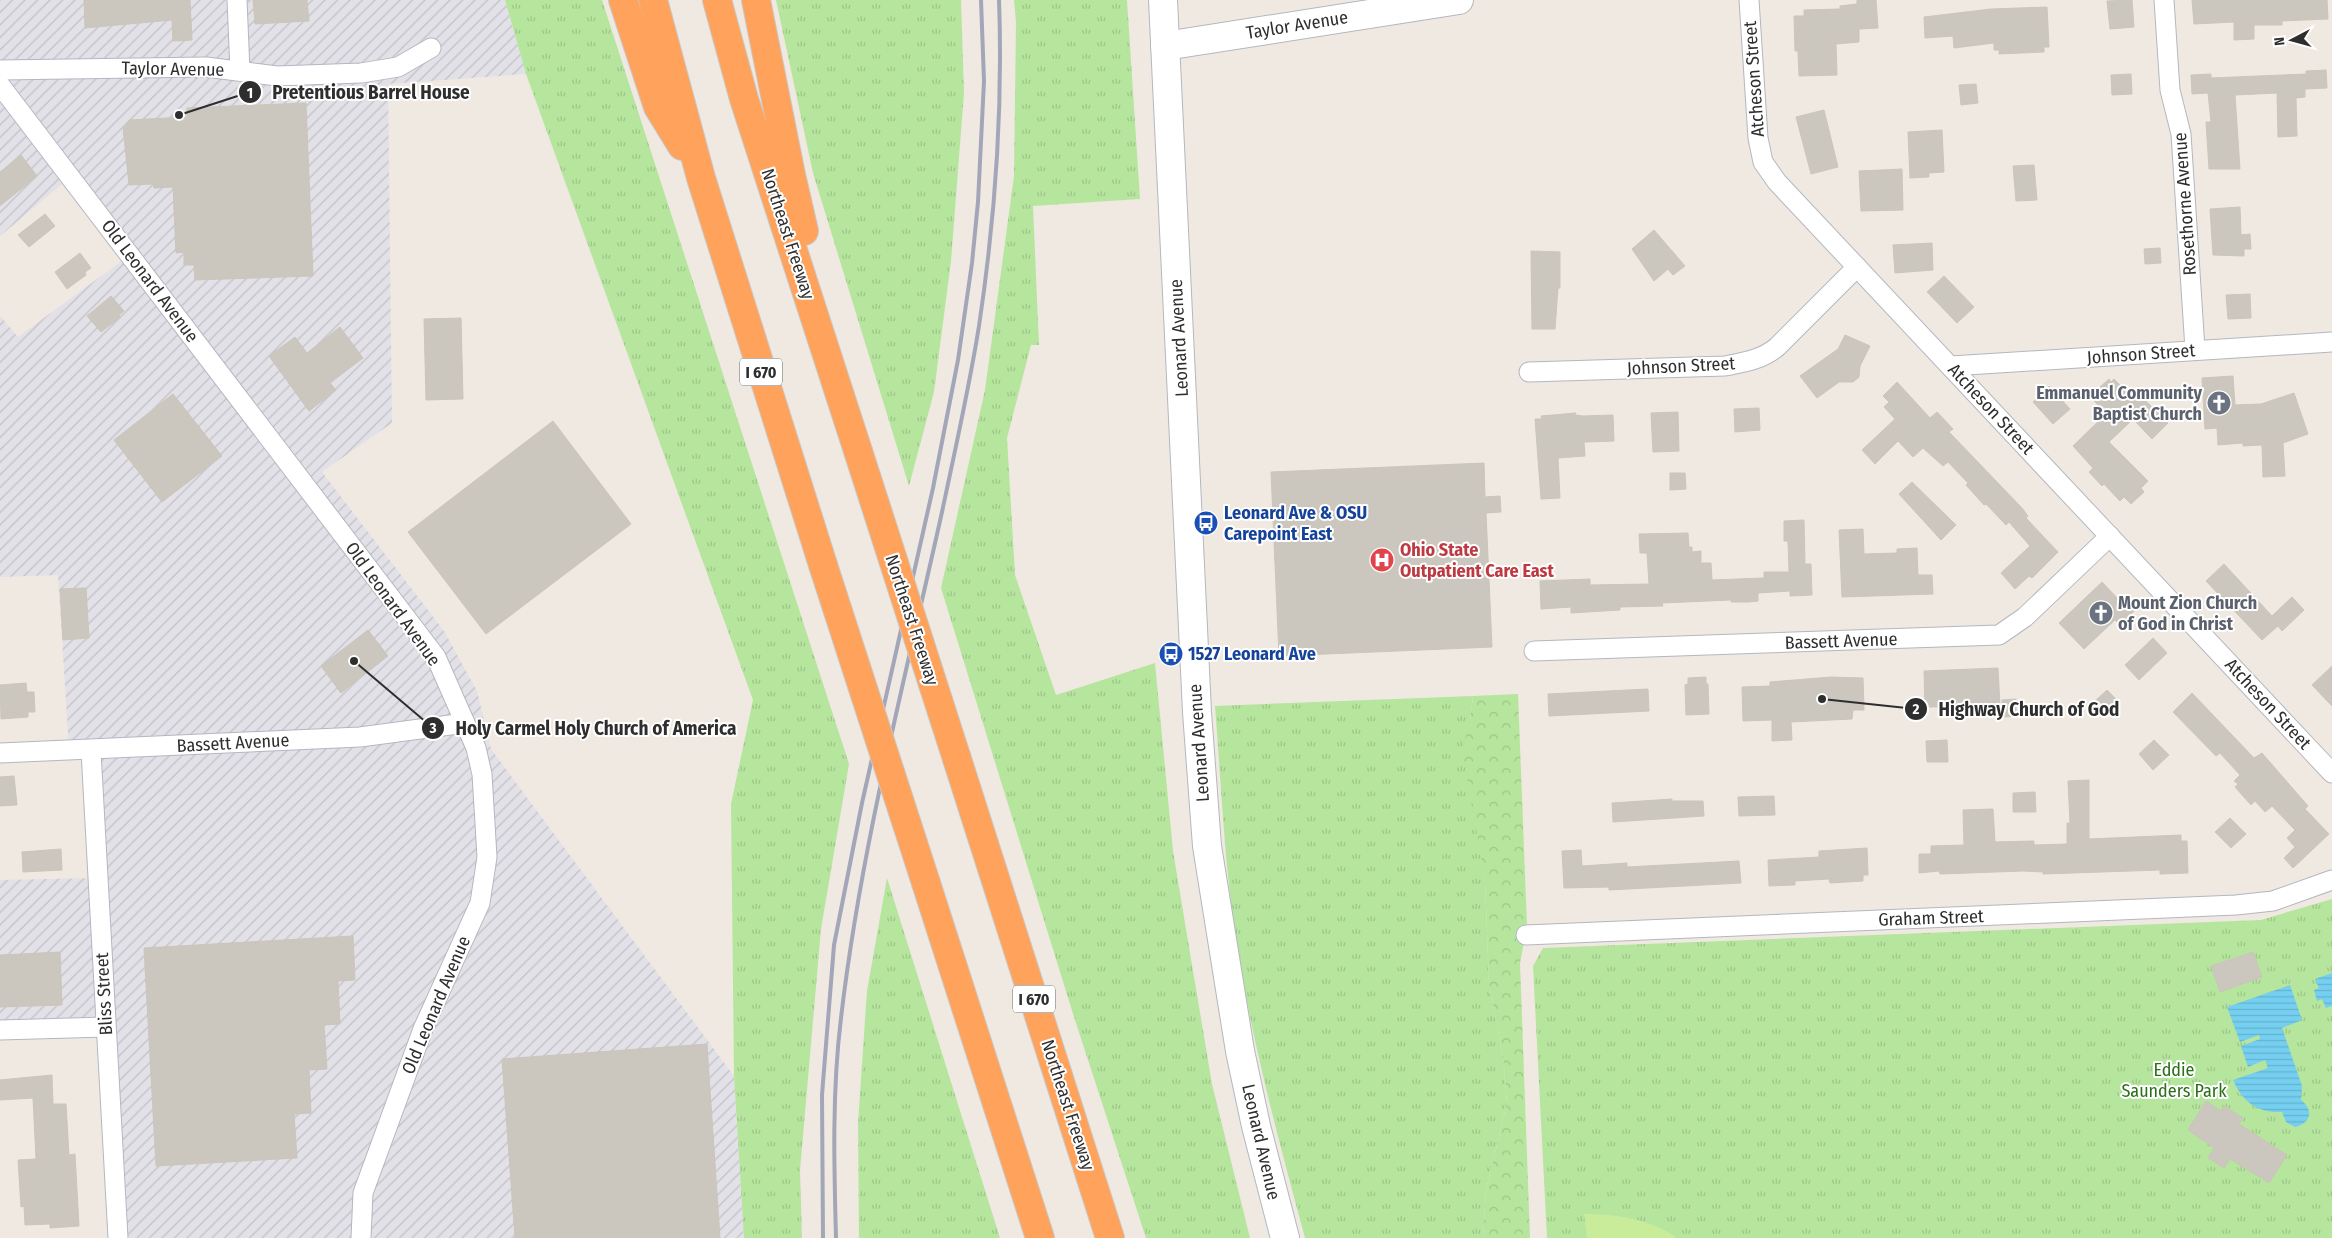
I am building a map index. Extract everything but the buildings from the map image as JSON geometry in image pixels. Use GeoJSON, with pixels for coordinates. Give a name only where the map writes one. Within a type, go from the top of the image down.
{"type":"FeatureCollection","features":[{"type":"Feature","properties":{"kind":"highway"},"geometry":{"type":"LineString","coordinates":[[623,0],[658,107],[701,178]]}},
{"type":"Feature","properties":{"kind":"highway","name":"I 670"},"geometry":{"type":"LineString","coordinates":[[653,0],[701,178],[822,565],[1040,1238]]}},
{"type":"Feature","properties":{"kind":"highway","name":"Northeast Freeway"},"geometry":{"type":"LineString","coordinates":[[717,0],[744,99],[1110,1238]]}},
{"type":"Feature","properties":{"kind":"highway"},"geometry":{"type":"LineString","coordinates":[[756,0],[791,175],[858,451]]}},
{"type":"Feature","properties":{"kind":"street"},"geometry":{"type":"LineString","coordinates":[[237,0],[240,71]]}},
{"type":"Feature","properties":{"kind":"street","name":"Leonard Avenue"},"geometry":{"type":"LineString","coordinates":[[1163,0],[1196,694],[1208,846],[1240,1051],[1256,1126],[1285,1238]]}},
{"type":"Feature","properties":{"kind":"street","name":"Taylor Avenue"},"geometry":{"type":"LineString","coordinates":[[1166,46],[1459,0]]}},
{"type":"Feature","properties":{"kind":"street","name":"Atcheson Street"},"geometry":{"type":"LineString","coordinates":[[1749,0],[1758,138],[1763,162],[1777,182],[2332,772]]}},
{"type":"Feature","properties":{"kind":"street","name":"Rosethorne Avenue"},"geometry":{"type":"LineString","coordinates":[[2164,0],[2170,90],[2181,134],[2195,349]]}},
{"type":"Feature","properties":{"kind":"street","name":"Taylor Avenue"},"geometry":{"type":"LineString","coordinates":[[0,70],[206,67],[277,76],[361,73],[398,66],[431,48]]}},
{"type":"Feature","properties":{"kind":"street","name":"Old Leonard Avenue"},"geometry":{"type":"LineString","coordinates":[[0,85],[436,657],[476,748],[482,774],[487,857],[480,902],[423,1029],[363,1193],[361,1238]]}},
{"type":"Feature","properties":{"kind":"street","name":"Johnson Street"},"geometry":{"type":"LineString","coordinates":[[1529,372],[1725,366],[1753,361],[1765,356],[1777,347],[1857,267]]}},
{"type":"Feature","properties":{"kind":"street","name":"Johnson Street"},"geometry":{"type":"LineString","coordinates":[[1951,366],[2195,349],[2332,342]]}},
{"type":"Feature","properties":{"kind":"street","name":"Bassett Avenue"},"geometry":{"type":"LineString","coordinates":[[1534,652],[1999,634],[2010,629],[2025,617],[2110,536]]}},
{"type":"Feature","properties":{"kind":"street","name":"Bassett Avenue"},"geometry":{"type":"LineString","coordinates":[[0,754],[91,751],[360,736],[465,723]]}},
{"type":"Feature","properties":{"kind":"street","name":"Bliss Street"},"geometry":{"type":"LineString","coordinates":[[91,751],[118,1238]]}},
{"type":"Feature","properties":{"kind":"street","name":"Graham Street"},"geometry":{"type":"LineString","coordinates":[[1526,935],[2236,905],[2273,900],[2332,880]]}},
{"type":"Feature","properties":{"kind":"street"},"geometry":{"type":"LineString","coordinates":[[0,1030],[106,1027]]}},
{"type":"Feature","properties":{"kind":"shaded area"},"geometry":{"type":"Polygon","coordinates":[[[0,0],[505,0],[526,74],[388,84],[392,423],[322,472],[444,631],[477,691],[491,749],[734,1076],[744,1238],[117,1238],[108,1025],[0,1029],[0,880],[97,878],[90,748],[69,749],[58,575],[0,577],[0,316],[18,337],[127,257],[67,180],[0,236],[0,0]]]}},
{"type":"Feature","properties":{"kind":"green space"},"geometry":{"type":"Polygon","coordinates":[[[505,0],[602,0],[849,764],[821,929],[800,1170],[802,1238],[744,1238],[734,1076],[731,804],[753,700],[526,74],[505,0]]]}},
{"type":"Feature","properties":{"kind":"green space"},"geometry":{"type":"Polygon","coordinates":[[[776,0],[961,0],[964,93],[951,261],[934,392],[909,486],[813,173],[776,0]]]}},
{"type":"Feature","properties":{"kind":"green space"},"geometry":{"type":"Polygon","coordinates":[[[1014,0],[1127,0],[1140,199],[1033,206],[1039,345],[1031,345],[1007,438],[1015,575],[1056,695],[1155,663],[1173,851],[1212,1084],[1250,1238],[1146,1238],[1074,1017],[941,588],[985,390],[1014,176],[1016,22],[1014,0]]]}},
{"type":"Feature","properties":{"kind":"green space"},"geometry":{"type":"Polygon","coordinates":[[[1518,694],[1527,926],[1520,963],[1530,1238],[1483,1238],[1486,1190],[1507,1103],[1503,1057],[1489,984],[1485,879],[1462,751],[1470,721],[1473,696],[1518,694]]]}},
{"type":"Feature","properties":{"kind":"green space"},"geometry":{"type":"Polygon","coordinates":[[[1473,696],[1470,721],[1485,879],[1489,984],[1503,1057],[1507,1103],[1486,1190],[1483,1238],[1305,1238],[1262,1071],[1241,970],[1231,904],[1215,706],[1473,696]]]}},
{"type":"Feature","properties":{"kind":"green space"},"geometry":{"type":"Polygon","coordinates":[[[887,878],[1000,1238],[859,1238],[858,1123],[867,991],[887,878]]]}},
{"type":"Feature","properties":{"kind":"green space","name":"Eddie Saunders Park"},"geometry":{"type":"Polygon","coordinates":[[[2332,899],[2332,1238],[1547,1238],[1533,966],[1543,948],[2261,920],[2332,899]]]}},
{"type":"Feature","properties":{"kind":"green space"},"geometry":{"type":"Polygon","coordinates":[[[1584,1214],[1608,1215],[1644,1222],[1656,1226],[1677,1238],[1587,1238],[1584,1214]]]}},
{"type":"Feature","properties":{"kind":"water"},"geometry":{"type":"Polygon","coordinates":[[[2332,973],[2332,1006],[2326,1008],[2322,999],[2317,1001],[2314,990],[2319,988],[2315,979],[2332,973]]]}},
{"type":"Feature","properties":{"kind":"water"},"geometry":{"type":"Polygon","coordinates":[[[2290,985],[2302,1020],[2282,1028],[2302,1086],[2301,1100],[2309,1112],[2305,1122],[2295,1127],[2286,1122],[2282,1112],[2265,1111],[2252,1105],[2237,1088],[2233,1080],[2268,1068],[2265,1060],[2248,1067],[2241,1046],[2260,1039],[2259,1035],[2240,1042],[2227,1007],[2290,985]]]}},
{"type":"Feature","properties":{"kind":"railway"},"geometry":{"type":"LineString","coordinates":[[823,1238],[822,1095],[834,945],[862,803],[933,488],[958,360],[972,263],[978,202],[984,81],[981,0]]}},
{"type":"Feature","properties":{"kind":"railway"},"geometry":{"type":"LineString","coordinates":[[836,1238],[835,1100],[841,1018],[860,890],[872,827],[942,512],[979,326],[993,205],[999,123],[999,0]]}},
{"type":"Feature","properties":{"kind":"place","name":"Pretentious Barrel House"},"geometry":{"type":"Point","coordinates":[179,115]}},
{"type":"Feature","properties":{"kind":"place","name":"Emmanuel Community Baptist Church"},"geometry":{"type":"Point","coordinates":[2219,403]}},
{"type":"Feature","properties":{"kind":"place","name":"Leonard Ave & OSU Carepoint East"},"geometry":{"type":"Point","coordinates":[1206,523]}},
{"type":"Feature","properties":{"kind":"place","name":"Ohio State Outpatient Care East"},"geometry":{"type":"Point","coordinates":[1382,560]}},
{"type":"Feature","properties":{"kind":"place","name":"Mount Zion Church of God in Christ"},"geometry":{"type":"Point","coordinates":[2101,613]}},
{"type":"Feature","properties":{"kind":"place","name":"1527 Leonard Ave"},"geometry":{"type":"Point","coordinates":[1171,654]}},
{"type":"Feature","properties":{"kind":"place","name":"Holy Carmel Holy Church of America"},"geometry":{"type":"Point","coordinates":[354,661]}},
{"type":"Feature","properties":{"kind":"place","name":"Highway Church of God"},"geometry":{"type":"Point","coordinates":[1822,699]}}]}
